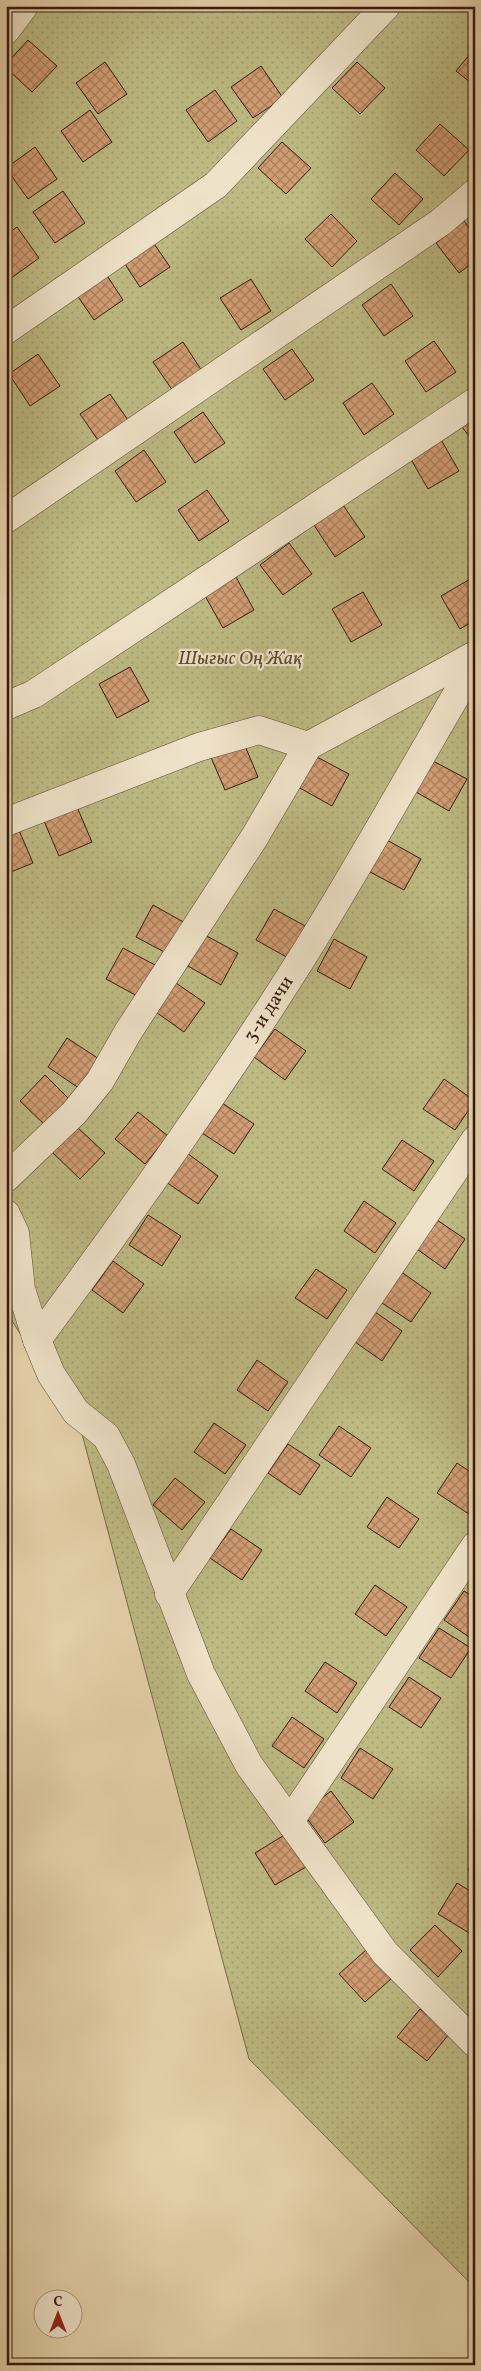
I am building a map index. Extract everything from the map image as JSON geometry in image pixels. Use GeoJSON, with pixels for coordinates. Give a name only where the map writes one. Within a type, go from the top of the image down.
{"type":"FeatureCollection","features":[{"type":"Feature","properties":{"kind":"lane"},"geometry":{"type":"LineString","coordinates":[[6,30],[24,6]]}},
{"type":"Feature","properties":{"kind":"lane"},"geometry":{"type":"LineString","coordinates":[[6,330],[216,184],[386,6]]}},
{"type":"Feature","properties":{"kind":"lane"},"geometry":{"type":"LineString","coordinates":[[6,519],[441,222],[475,193]]}},
{"type":"Feature","properties":{"kind":"lane"},"geometry":{"type":"LineString","coordinates":[[6,706],[34,694],[475,402]]}},
{"type":"Feature","properties":{"kind":"lane"},"geometry":{"type":"LineString","coordinates":[[6,1178],[68,1120],[100,1081],[133,1024],[254,838],[308,746],[475,655]]}},
{"type":"Feature","properties":{"kind":"lane","name":"3-и дачи"},"geometry":{"type":"LineString","coordinates":[[36,1340],[104,1249],[209,1100],[300,961],[475,663]]}},
{"type":"Feature","properties":{"kind":"lane"},"geometry":{"type":"LineString","coordinates":[[6,822],[199,747],[259,730],[308,746]]}},
{"type":"Feature","properties":{"kind":"lane"},"geometry":{"type":"LineString","coordinates":[[169,1594],[475,1140]]}},
{"type":"Feature","properties":{"kind":"lane"},"geometry":{"type":"LineString","coordinates":[[6,1214],[14,1232],[21,1289],[36,1340],[51,1374],[76,1412],[106,1436],[121,1464],[201,1674],[249,1765],[385,1953],[475,2042]]}},
{"type":"Feature","properties":{"kind":"lane"},"geometry":{"type":"LineString","coordinates":[[290,1821],[475,1546]]}},
{"type":"Feature","properties":{"kind":"green space","name":"Шығыс Оң Жақ"},"geometry":{"type":"Polygon","coordinates":[[[6,6],[475,6],[475,2288],[249,2059],[82,1434],[6,1311],[6,6]]]}},
{"type":"Feature","properties":{"kind":"building"},"geometry":{"type":"Polygon","coordinates":[[[28,40],[57,66],[32,92],[6,68],[6,64],[28,40]]]}},
{"type":"Feature","properties":{"kind":"building"},"geometry":{"type":"Polygon","coordinates":[[[475,48],[475,86],[456,71],[475,48]]]}},
{"type":"Feature","properties":{"kind":"building"},"geometry":{"type":"Polygon","coordinates":[[[105,62],[127,94],[98,114],[76,83],[105,62]]]}},
{"type":"Feature","properties":{"kind":"building"},"geometry":{"type":"Polygon","coordinates":[[[357,62],[385,88],[360,114],[332,88],[357,62]]]}},
{"type":"Feature","properties":{"kind":"building"},"geometry":{"type":"Polygon","coordinates":[[[261,66],[283,98],[253,118],[231,87],[261,66]]]}},
{"type":"Feature","properties":{"kind":"building"},"geometry":{"type":"Polygon","coordinates":[[[215,90],[237,121],[208,142],[186,110],[215,90]]]}},
{"type":"Feature","properties":{"kind":"building"},"geometry":{"type":"Polygon","coordinates":[[[90,110],[112,142],[83,162],[61,131],[90,110]]]}},
{"type":"Feature","properties":{"kind":"building"},"geometry":{"type":"Polygon","coordinates":[[[440,124],[469,150],[444,176],[416,150],[440,124]]]}},
{"type":"Feature","properties":{"kind":"building"},"geometry":{"type":"Polygon","coordinates":[[[282,142],[311,168],[286,194],[258,168],[282,142]]]}},
{"type":"Feature","properties":{"kind":"building"},"geometry":{"type":"Polygon","coordinates":[[[35,147],[57,179],[28,199],[6,168],[35,147]]]}},
{"type":"Feature","properties":{"kind":"building"},"geometry":{"type":"Polygon","coordinates":[[[395,173],[423,199],[399,225],[371,199],[395,173]]]}},
{"type":"Feature","properties":{"kind":"building"},"geometry":{"type":"Polygon","coordinates":[[[63,191],[85,223],[55,243],[33,212],[63,191]]]}},
{"type":"Feature","properties":{"kind":"building"},"geometry":{"type":"Polygon","coordinates":[[[331,214],[357,241],[332,267],[305,239],[331,214]]]}},
{"type":"Feature","properties":{"kind":"building"},"geometry":{"type":"Polygon","coordinates":[[[464,221],[475,235],[475,261],[459,273],[436,243],[464,221]]]}},
{"type":"Feature","properties":{"kind":"building"},"geometry":{"type":"Polygon","coordinates":[[[17,227],[39,258],[10,279],[6,273],[6,235],[17,227]]]}},
{"type":"Feature","properties":{"kind":"building"},"geometry":{"type":"Polygon","coordinates":[[[148,235],[170,267],[140,287],[119,255],[148,235]]]}},
{"type":"Feature","properties":{"kind":"building"},"geometry":{"type":"Polygon","coordinates":[[[102,268],[123,300],[94,320],[72,288],[102,268]]]}},
{"type":"Feature","properties":{"kind":"building"},"geometry":{"type":"Polygon","coordinates":[[[251,279],[271,311],[241,330],[220,298],[251,279]]]}},
{"type":"Feature","properties":{"kind":"building"},"geometry":{"type":"Polygon","coordinates":[[[391,284],[413,316],[384,336],[362,305],[391,284]]]}},
{"type":"Feature","properties":{"kind":"building"},"geometry":{"type":"Polygon","coordinates":[[[434,341],[456,372],[426,392],[405,361],[434,341]]]}},
{"type":"Feature","properties":{"kind":"building"},"geometry":{"type":"Polygon","coordinates":[[[183,342],[204,374],[175,394],[153,362],[183,342]]]}},
{"type":"Feature","properties":{"kind":"building"},"geometry":{"type":"Polygon","coordinates":[[[292,349],[314,380],[285,400],[263,369],[292,349]]]}},
{"type":"Feature","properties":{"kind":"building"},"geometry":{"type":"Polygon","coordinates":[[[38,354],[60,386],[30,406],[9,374],[38,354]]]}},
{"type":"Feature","properties":{"kind":"building"},"geometry":{"type":"Polygon","coordinates":[[[372,383],[394,414],[364,435],[343,403],[372,383]]]}},
{"type":"Feature","properties":{"kind":"building"},"geometry":{"type":"Polygon","coordinates":[[[110,394],[132,426],[102,446],[80,414],[110,394]]]}},
{"type":"Feature","properties":{"kind":"building"},"geometry":{"type":"Polygon","coordinates":[[[203,412],[225,443],[195,463],[174,432],[203,412]]]}},
{"type":"Feature","properties":{"kind":"building"},"geometry":{"type":"Polygon","coordinates":[[[475,412],[475,444],[459,423],[475,412]]]}},
{"type":"Feature","properties":{"kind":"building"},"geometry":{"type":"Polygon","coordinates":[[[440,438],[459,471],[428,489],[409,456],[440,438]]]}},
{"type":"Feature","properties":{"kind":"building"},"geometry":{"type":"Polygon","coordinates":[[[144,450],[166,482],[136,502],[115,471],[144,450]]]}},
{"type":"Feature","properties":{"kind":"building"},"geometry":{"type":"Polygon","coordinates":[[[207,490],[229,521],[199,541],[178,510],[207,490]]]}},
{"type":"Feature","properties":{"kind":"building"},"geometry":{"type":"Polygon","coordinates":[[[343,505],[365,537],[335,557],[314,525],[343,505]]]}},
{"type":"Feature","properties":{"kind":"building"},"geometry":{"type":"Polygon","coordinates":[[[289,543],[312,574],[283,595],[260,565],[289,543]]]}},
{"type":"Feature","properties":{"kind":"building"},"geometry":{"type":"Polygon","coordinates":[[[236,577],[254,610],[223,628],[204,594],[236,577]]]}},
{"type":"Feature","properties":{"kind":"building"},"geometry":{"type":"Polygon","coordinates":[[[472,578],[475,583],[475,620],[460,629],[441,596],[472,578]]]}},
{"type":"Feature","properties":{"kind":"building"},"geometry":{"type":"Polygon","coordinates":[[[363,592],[382,625],[351,642],[332,609],[363,592]]]}},
{"type":"Feature","properties":{"kind":"building"},"geometry":{"type":"Polygon","coordinates":[[[130,667],[149,701],[117,718],[99,684],[130,667]]]}},
{"type":"Feature","properties":{"kind":"building"},"geometry":{"type":"Polygon","coordinates":[[[243,741],[258,777],[225,790],[210,755],[243,741]]]}},
{"type":"Feature","properties":{"kind":"building"},"geometry":{"type":"Polygon","coordinates":[[[315,756],[349,774],[332,806],[298,787],[315,756]]]}},
{"type":"Feature","properties":{"kind":"building"},"geometry":{"type":"Polygon","coordinates":[[[433,761],[467,779],[449,811],[416,792],[433,761]]]}},
{"type":"Feature","properties":{"kind":"building"},"geometry":{"type":"Polygon","coordinates":[[[77,807],[92,842],[59,856],[44,821],[77,807]]]}},
{"type":"Feature","properties":{"kind":"building"},"geometry":{"type":"Polygon","coordinates":[[[18,828],[33,863],[6,874],[6,833],[18,828]]]}},
{"type":"Feature","properties":{"kind":"building"},"geometry":{"type":"Polygon","coordinates":[[[387,840],[421,859],[404,890],[370,872],[387,840]]]}},
{"type":"Feature","properties":{"kind":"building"},"geometry":{"type":"Polygon","coordinates":[[[153,905],[187,924],[170,955],[136,937],[153,905]]]}},
{"type":"Feature","properties":{"kind":"building"},"geometry":{"type":"Polygon","coordinates":[[[274,909],[307,927],[290,959],[256,940],[274,909]]]}},
{"type":"Feature","properties":{"kind":"building"},"geometry":{"type":"Polygon","coordinates":[[[205,935],[238,953],[221,985],[188,966],[205,935]]]}},
{"type":"Feature","properties":{"kind":"building"},"geometry":{"type":"Polygon","coordinates":[[[334,939],[367,957],[350,989],[317,971],[334,939]]]}},
{"type":"Feature","properties":{"kind":"building"},"geometry":{"type":"Polygon","coordinates":[[[123,948],[157,966],[139,997],[106,979],[123,948]]]}},
{"type":"Feature","properties":{"kind":"building"},"geometry":{"type":"Polygon","coordinates":[[[173,981],[205,1003],[184,1032],[153,1010],[173,981]]]}},
{"type":"Feature","properties":{"kind":"building"},"geometry":{"type":"Polygon","coordinates":[[[275,1029],[306,1051],[285,1080],[254,1057],[275,1029]]]}},
{"type":"Feature","properties":{"kind":"building"},"geometry":{"type":"Polygon","coordinates":[[[67,1038],[99,1059],[80,1089],[48,1067],[67,1038]]]}},
{"type":"Feature","properties":{"kind":"building"},"geometry":{"type":"Polygon","coordinates":[[[45,1075],[72,1102],[48,1128],[20,1101],[45,1075]]]}},
{"type":"Feature","properties":{"kind":"building"},"geometry":{"type":"Polygon","coordinates":[[[444,1079],[475,1101],[455,1130],[423,1109],[444,1079]]]}},
{"type":"Feature","properties":{"kind":"building"},"geometry":{"type":"Polygon","coordinates":[[[222,1103],[254,1124],[234,1154],[202,1133],[222,1103]]]}},
{"type":"Feature","properties":{"kind":"building"},"geometry":{"type":"Polygon","coordinates":[[[138,1112],[168,1136],[145,1164],[115,1139],[138,1112]]]}},
{"type":"Feature","properties":{"kind":"building"},"geometry":{"type":"Polygon","coordinates":[[[77,1127],[105,1153],[80,1179],[52,1152],[77,1127]]]}},
{"type":"Feature","properties":{"kind":"building"},"geometry":{"type":"Polygon","coordinates":[[[402,1140],[434,1161],[414,1191],[382,1169],[402,1140]]]}},
{"type":"Feature","properties":{"kind":"building"},"geometry":{"type":"Polygon","coordinates":[[[187,1153],[218,1176],[198,1204],[166,1182],[187,1153]]]}},
{"type":"Feature","properties":{"kind":"building"},"geometry":{"type":"Polygon","coordinates":[[[364,1201],[396,1223],[375,1253],[344,1231],[364,1201]]]}},
{"type":"Feature","properties":{"kind":"building"},"geometry":{"type":"Polygon","coordinates":[[[148,1215],[181,1236],[162,1266],[129,1245],[148,1215]]]}},
{"type":"Feature","properties":{"kind":"building"},"geometry":{"type":"Polygon","coordinates":[[[434,1218],[465,1239],[445,1269],[414,1247],[434,1218]]]}},
{"type":"Feature","properties":{"kind":"building"},"geometry":{"type":"Polygon","coordinates":[[[113,1261],[144,1284],[123,1313],[92,1290],[113,1261]]]}},
{"type":"Feature","properties":{"kind":"building"},"geometry":{"type":"Polygon","coordinates":[[[316,1269],[347,1290],[327,1319],[295,1298],[316,1269]]]}},
{"type":"Feature","properties":{"kind":"building"},"geometry":{"type":"Polygon","coordinates":[[[400,1271],[431,1293],[411,1322],[379,1301],[400,1271]]]}},
{"type":"Feature","properties":{"kind":"building"},"geometry":{"type":"Polygon","coordinates":[[[371,1309],[402,1331],[382,1361],[351,1339],[371,1309]]]}},
{"type":"Feature","properties":{"kind":"building"},"geometry":{"type":"Polygon","coordinates":[[[257,1360],[288,1382],[268,1411],[237,1390],[257,1360]]]}},
{"type":"Feature","properties":{"kind":"building"},"geometry":{"type":"Polygon","coordinates":[[[214,1423],[246,1445],[225,1474],[194,1452],[214,1423]]]}},
{"type":"Feature","properties":{"kind":"building"},"geometry":{"type":"Polygon","coordinates":[[[339,1426],[371,1448],[351,1477],[319,1455],[339,1426]]]}},
{"type":"Feature","properties":{"kind":"building"},"geometry":{"type":"Polygon","coordinates":[[[288,1444],[320,1465],[300,1495],[268,1473],[288,1444]]]}},
{"type":"Feature","properties":{"kind":"building"},"geometry":{"type":"Polygon","coordinates":[[[457,1463],[475,1475],[475,1505],[469,1514],[437,1493],[457,1463]]]}},
{"type":"Feature","properties":{"kind":"building"},"geometry":{"type":"Polygon","coordinates":[[[175,1478],[205,1502],[182,1530],[153,1505],[175,1478]]]}},
{"type":"Feature","properties":{"kind":"building"},"geometry":{"type":"Polygon","coordinates":[[[387,1497],[419,1519],[399,1548],[367,1527],[387,1497]]]}},
{"type":"Feature","properties":{"kind":"building"},"geometry":{"type":"Polygon","coordinates":[[[231,1529],[262,1550],[242,1580],[210,1558],[231,1529]]]}},
{"type":"Feature","properties":{"kind":"building"},"geometry":{"type":"Polygon","coordinates":[[[375,1585],[407,1607],[386,1636],[355,1614],[375,1585]]]}},
{"type":"Feature","properties":{"kind":"building"},"geometry":{"type":"Polygon","coordinates":[[[464,1591],[475,1598],[475,1641],[444,1620],[464,1591]]]}},
{"type":"Feature","properties":{"kind":"building"},"geometry":{"type":"Polygon","coordinates":[[[439,1628],[471,1648],[451,1678],[419,1658],[439,1628]]]}},
{"type":"Feature","properties":{"kind":"building"},"geometry":{"type":"Polygon","coordinates":[[[325,1662],[357,1683],[337,1713],[305,1691],[325,1662]]]}},
{"type":"Feature","properties":{"kind":"building"},"geometry":{"type":"Polygon","coordinates":[[[409,1677],[441,1698],[421,1728],[389,1707],[409,1677]]]}},
{"type":"Feature","properties":{"kind":"building"},"geometry":{"type":"Polygon","coordinates":[[[292,1717],[324,1739],[304,1768],[272,1746],[292,1717]]]}},
{"type":"Feature","properties":{"kind":"building"},"geometry":{"type":"Polygon","coordinates":[[[360,1748],[393,1769],[373,1799],[341,1778],[360,1748]]]}},
{"type":"Feature","properties":{"kind":"building"},"geometry":{"type":"Polygon","coordinates":[[[331,1791],[354,1822],[325,1843],[303,1813],[331,1791]]]}},
{"type":"Feature","properties":{"kind":"building"},"geometry":{"type":"Polygon","coordinates":[[[286,1834],[306,1867],[275,1885],[255,1853],[286,1834]]]}},
{"type":"Feature","properties":{"kind":"building"},"geometry":{"type":"Polygon","coordinates":[[[475,1859],[475,1875],[468,1870],[475,1859]]]}},
{"type":"Feature","properties":{"kind":"building"},"geometry":{"type":"Polygon","coordinates":[[[457,1883],[475,1894],[475,1927],[471,1934],[438,1914],[457,1883]]]}},
{"type":"Feature","properties":{"kind":"building"},"geometry":{"type":"Polygon","coordinates":[[[435,1925],[462,1951],[438,1977],[410,1950],[435,1925]]]}},
{"type":"Feature","properties":{"kind":"building"},"geometry":{"type":"Polygon","coordinates":[[[366,1950],[391,1979],[365,2002],[339,1974],[366,1950]]]}},
{"type":"Feature","properties":{"kind":"building"},"geometry":{"type":"Polygon","coordinates":[[[420,2009],[449,2034],[427,2061],[397,2037],[420,2009]]]}}]}
